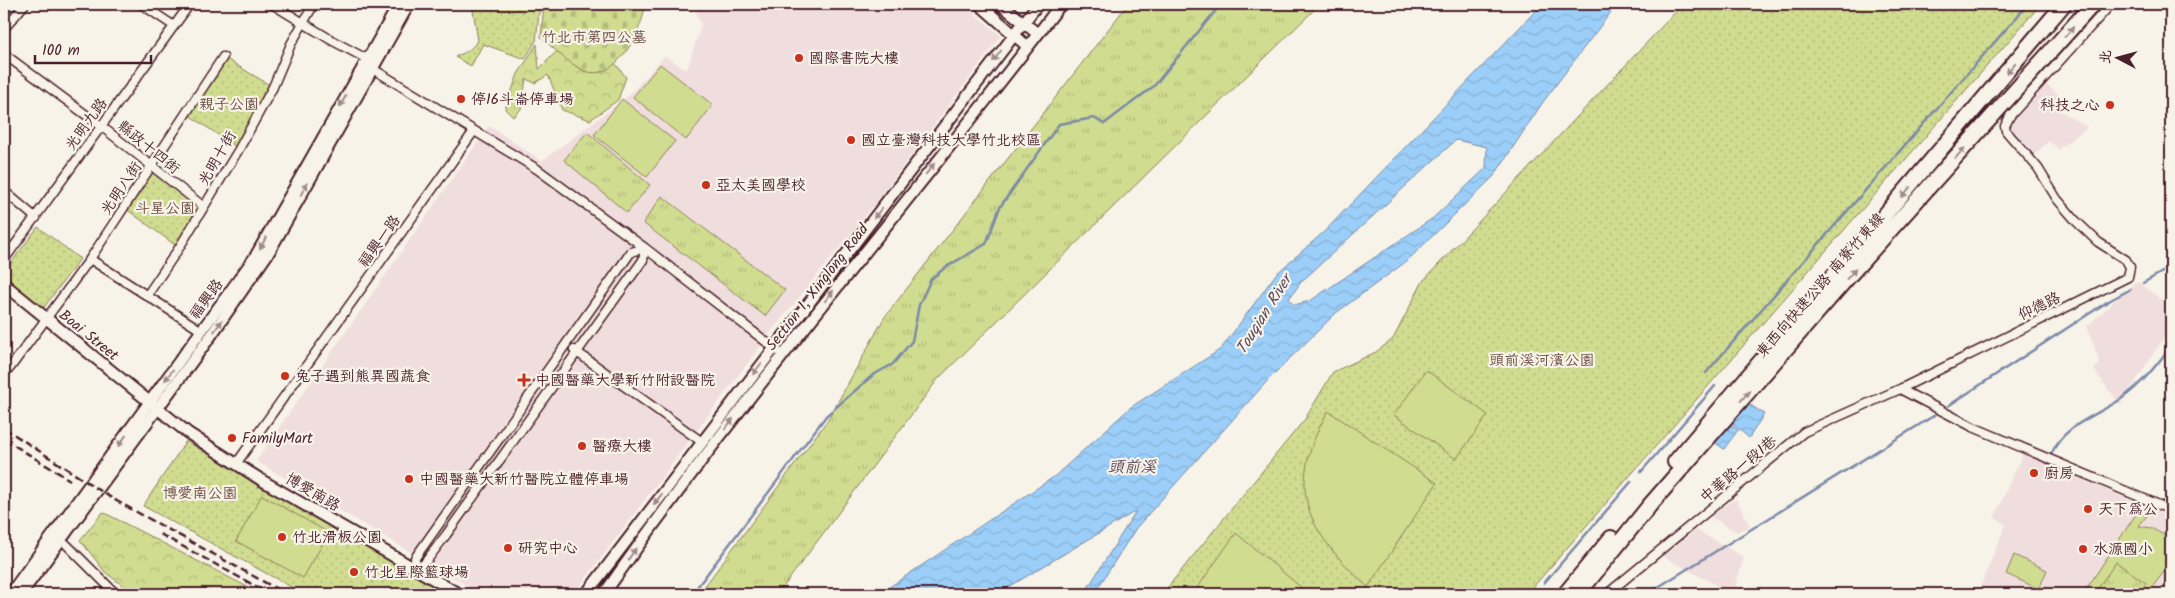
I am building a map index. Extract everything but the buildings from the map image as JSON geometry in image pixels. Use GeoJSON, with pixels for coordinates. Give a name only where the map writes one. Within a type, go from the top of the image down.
{"type":"FeatureCollection","features":[{"type":"Feature","properties":{"kind":"highway","name":"東西向快速公路 南寮竹東線"},"geometry":{"type":"LineString","coordinates":[[1565,594],[2064,4]]}},
{"type":"Feature","properties":{"kind":"highway","name":"東西向快速公路 南寮竹東線"},"geometry":{"type":"LineString","coordinates":[[1578,594],[1650,505],[1836,290],[2093,4]]}},
{"type":"Feature","properties":{"kind":"street"},"geometry":{"type":"LineString","coordinates":[[4,29],[25,4]]}},
{"type":"Feature","properties":{"kind":"street"},"geometry":{"type":"LineString","coordinates":[[141,4],[174,26]]}},
{"type":"Feature","properties":{"kind":"street","name":"光明九路"},"geometry":{"type":"LineString","coordinates":[[4,260],[190,4]]}},
{"type":"Feature","properties":{"kind":"street"},"geometry":{"type":"LineString","coordinates":[[272,4],[367,59],[373,69],[537,169],[645,248],[782,354]]}},
{"type":"Feature","properties":{"kind":"street","name":"光明十街"},"geometry":{"type":"LineString","coordinates":[[148,294],[204,207],[273,87],[291,44],[314,4]]}},
{"type":"Feature","properties":{"kind":"street","name":"福興路"},"geometry":{"type":"LineString","coordinates":[[21,594],[255,257],[399,4]]}},
{"type":"Feature","properties":{"kind":"street","name":"福興路"},"geometry":{"type":"LineString","coordinates":[[10,594],[154,404],[210,337],[269,252],[409,4]]}},
{"type":"Feature","properties":{"kind":"street"},"geometry":{"type":"LineString","coordinates":[[980,4],[1028,46]]}},
{"type":"Feature","properties":{"kind":"street"},"geometry":{"type":"LineString","coordinates":[[1000,4],[1038,34]]}},
{"type":"Feature","properties":{"kind":"street","name":"Section 1, Xinglong Road"},"geometry":{"type":"LineString","coordinates":[[586,594],[773,348],[926,152],[1013,34],[1038,4]]}},
{"type":"Feature","properties":{"kind":"street","name":"Section 1, Xinglong Road"},"geometry":{"type":"LineString","coordinates":[[604,594],[656,520],[782,354],[1061,4]]}},
{"type":"Feature","properties":{"kind":"street","name":"仰德路"},"geometry":{"type":"LineString","coordinates":[[1900,389],[2128,277],[2130,266],[2126,260],[2098,242],[2076,221],[2057,199],[2038,168],[2006,131],[2005,126],[2010,116],[2111,4]]}},
{"type":"Feature","properties":{"kind":"street","name":"縣政十四街"},"geometry":{"type":"LineString","coordinates":[[5,57],[101,126],[204,207]]}},
{"type":"Feature","properties":{"kind":"street","name":"光明八街"},"geometry":{"type":"LineString","coordinates":[[7,366],[46,320],[90,259],[223,57]]}},
{"type":"Feature","properties":{"kind":"street","name":"福興一路"},"geometry":{"type":"LineString","coordinates":[[236,464],[474,131]]}},
{"type":"Feature","properties":{"kind":"street"},"geometry":{"type":"LineString","coordinates":[[4,191],[36,218]]}},
{"type":"Feature","properties":{"kind":"street"},"geometry":{"type":"LineString","coordinates":[[645,248],[643,260],[424,564],[416,568],[415,558],[631,252],[645,248]]}},
{"type":"Feature","properties":{"kind":"street"},"geometry":{"type":"LineString","coordinates":[[90,259],[148,294],[202,332]]}},
{"type":"Feature","properties":{"kind":"street","name":"Boai Street"},"geometry":{"type":"LineString","coordinates":[[4,284],[46,320],[154,404]]}},
{"type":"Feature","properties":{"kind":"street"},"geometry":{"type":"LineString","coordinates":[[566,345],[702,442]]}},
{"type":"Feature","properties":{"kind":"street"},"geometry":{"type":"LineString","coordinates":[[1900,389],[1973,427],[2171,510]]}},
{"type":"Feature","properties":{"kind":"street","name":"中華路一段1巷"},"geometry":{"type":"LineString","coordinates":[[1607,594],[1804,432],[1900,389]]}},
{"type":"Feature","properties":{"kind":"street","name":"博愛南路"},"geometry":{"type":"LineString","coordinates":[[154,404],[188,433],[236,464],[459,594]]}},
{"type":"Feature","properties":{"kind":"street"},"geometry":{"type":"LineString","coordinates":[[67,545],[116,594]]}},
{"type":"Feature","properties":{"kind":"shaded area","name":"中國醫藥大學新竹附設醫院"},"geometry":{"type":"Polygon","coordinates":[[[693,4],[963,4],[1001,36],[870,210],[771,332],[574,594],[482,594],[256,461],[489,126],[542,161],[628,96],[665,56],[687,70],[701,25],[693,4]]]}},
{"type":"Feature","properties":{"kind":"shaded area"},"geometry":{"type":"Polygon","coordinates":[[[2044,83],[2062,97],[2055,108],[2087,127],[2059,149],[2049,141],[2033,156],[2010,127],[2044,83]]]}},
{"type":"Feature","properties":{"kind":"shaded area"},"geometry":{"type":"Polygon","coordinates":[[[2137,281],[2171,307],[2171,327],[2120,405],[2094,370],[2100,363],[2087,326],[2137,281]]]}},
{"type":"Feature","properties":{"kind":"shaded area","name":"水源國小"},"geometry":{"type":"Polygon","coordinates":[[[2023,454],[2171,517],[2171,575],[2157,594],[1982,594],[1978,592],[2006,524],[1994,518],[2023,454]]]}},
{"type":"Feature","properties":{"kind":"shaded area"},"geometry":{"type":"Polygon","coordinates":[[[1736,499],[1750,526],[1737,532],[1709,516],[1736,499]]]}},
{"type":"Feature","properties":{"kind":"shaded area"},"geometry":{"type":"Polygon","coordinates":[[[1696,530],[1744,557],[1733,594],[1662,556],[1696,530]]]}},
{"type":"Feature","properties":{"kind":"green space"},"geometry":{"type":"Polygon","coordinates":[[[472,4],[540,4],[536,41],[525,59],[483,44],[471,66],[455,57],[468,51],[478,41],[472,4]]]}},
{"type":"Feature","properties":{"kind":"green space","name":"竹北市第四公墓"},"geometry":{"type":"Polygon","coordinates":[[[544,4],[645,4],[639,27],[626,52],[606,70],[595,73],[583,70],[572,63],[541,37],[544,4]]]}},
{"type":"Feature","properties":{"kind":"green space"},"geometry":{"type":"Polygon","coordinates":[[[1128,4],[1320,4],[938,379],[778,594],[699,594],[829,418],[884,318],[1128,4]]]}},
{"type":"Feature","properties":{"kind":"green space","name":"頭前溪河濱公園"},"geometry":{"type":"Polygon","coordinates":[[[1683,4],[2041,4],[1527,594],[1162,594],[1305,419],[1333,372],[1376,352],[1393,339],[1423,281],[1683,4]]]}},
{"type":"Feature","properties":{"kind":"green space"},"geometry":{"type":"Polygon","coordinates":[[[537,44],[539,69],[557,51],[584,71],[602,72],[615,63],[626,77],[618,100],[590,120],[562,110],[548,75],[535,83],[526,79],[521,109],[513,117],[505,109],[518,74],[537,44]]]}},
{"type":"Feature","properties":{"kind":"green space","name":"親子公園"},"geometry":{"type":"Polygon","coordinates":[[[223,57],[273,87],[239,149],[186,113],[223,57]]]}},
{"type":"Feature","properties":{"kind":"green space"},"geometry":{"type":"Polygon","coordinates":[[[660,64],[713,105],[686,140],[633,97],[660,64]]]}},
{"type":"Feature","properties":{"kind":"green space"},"geometry":{"type":"Polygon","coordinates":[[[622,99],[675,141],[647,177],[594,135],[622,99]]]}},
{"type":"Feature","properties":{"kind":"green space"},"geometry":{"type":"Polygon","coordinates":[[[587,132],[650,185],[627,213],[564,160],[587,132]]]}},
{"type":"Feature","properties":{"kind":"green space","name":"斗星公園"},"geometry":{"type":"Polygon","coordinates":[[[152,167],[204,207],[179,248],[125,208],[152,167]]]}},
{"type":"Feature","properties":{"kind":"green space"},"geometry":{"type":"Polygon","coordinates":[[[662,196],[785,290],[765,316],[643,223],[662,196]]]}},
{"type":"Feature","properties":{"kind":"green space"},"geometry":{"type":"Polygon","coordinates":[[[38,227],[80,259],[42,310],[4,280],[4,272],[38,227]]]}},
{"type":"Feature","properties":{"kind":"green space"},"geometry":{"type":"Polygon","coordinates":[[[1426,370],[1488,415],[1456,459],[1394,415],[1426,370]]]}},
{"type":"Feature","properties":{"kind":"green space"},"geometry":{"type":"Polygon","coordinates":[[[1328,411],[1437,483],[1368,587],[1329,547],[1316,527],[1308,507],[1305,486],[1307,464],[1315,439],[1328,411]]]}},
{"type":"Feature","properties":{"kind":"green space","name":"博愛南公園"},"geometry":{"type":"Polygon","coordinates":[[[186,441],[433,585],[427,594],[304,594],[143,506],[186,441]]]}},
{"type":"Feature","properties":{"kind":"green space","name":"竹北滑板公園"},"geometry":{"type":"Polygon","coordinates":[[[262,495],[329,533],[303,578],[236,541],[262,495]]]}},
{"type":"Feature","properties":{"kind":"green space"},"geometry":{"type":"Polygon","coordinates":[[[2140,508],[2148,514],[2139,526],[2151,528],[2164,535],[2170,546],[2170,564],[2147,594],[2139,594],[2146,583],[2116,562],[2094,594],[2083,594],[2140,508]]]}},
{"type":"Feature","properties":{"kind":"green space"},"geometry":{"type":"Polygon","coordinates":[[[103,512],[261,594],[134,594],[105,572],[80,540],[103,512]]]}},
{"type":"Feature","properties":{"kind":"green space"},"geometry":{"type":"Polygon","coordinates":[[[1236,533],[1309,594],[1193,594],[1236,533]]]}},
{"type":"Feature","properties":{"kind":"green space"},"geometry":{"type":"Polygon","coordinates":[[[2129,541],[2161,563],[2139,594],[2094,594],[2129,541]]]}},
{"type":"Feature","properties":{"kind":"green space"},"geometry":{"type":"Polygon","coordinates":[[[2014,555],[2047,570],[2039,589],[2006,574],[2014,555]]]}},
{"type":"Feature","properties":{"kind":"water","name":"頭前溪"},"geometry":{"type":"Polygon","coordinates":[[[1542,4],[1617,4],[1543,102],[1494,176],[1407,261],[1336,313],[1269,379],[1136,528],[1094,594],[1084,594],[1136,511],[997,594],[879,594],[1055,476],[1131,407],[1221,349],[1276,274],[1325,231],[1542,4]],[[1456,140],[1301,282],[1289,299],[1294,305],[1310,301],[1433,218],[1486,168],[1487,147],[1456,140]]]}},
{"type":"Feature","properties":{"kind":"water"},"geometry":{"type":"Polygon","coordinates":[[[1749,404],[1764,414],[1749,438],[1732,423],[1749,404]]]}},
{"type":"Feature","properties":{"kind":"water"},"geometry":{"type":"Polygon","coordinates":[[[1728,423],[1738,430],[1724,449],[1714,442],[1728,423]]]}},
{"type":"Feature","properties":{"kind":"waterway"},"geometry":{"type":"LineString","coordinates":[[692,594],[826,416],[873,375],[893,364],[912,341],[919,305],[931,279],[946,267],[986,244],[1000,207],[1059,124],[1094,118],[1104,124],[1154,86],[1221,4]]}},
{"type":"Feature","properties":{"kind":"waterway"},"geometry":{"type":"LineString","coordinates":[[1706,373],[2028,4]]}},
{"type":"Feature","properties":{"kind":"waterway"},"geometry":{"type":"LineString","coordinates":[[2143,283],[2171,267]]}},
{"type":"Feature","properties":{"kind":"waterway"},"geometry":{"type":"LineString","coordinates":[[1948,406],[2107,302],[2131,289]]}},
{"type":"Feature","properties":{"kind":"waterway"},"geometry":{"type":"LineString","coordinates":[[2051,455],[2063,436],[2081,422],[2121,399],[2136,387],[2171,346]]}},
{"type":"Feature","properties":{"kind":"waterway"},"geometry":{"type":"LineString","coordinates":[[1641,472],[1715,386]]}},
{"type":"Feature","properties":{"kind":"waterway"},"geometry":{"type":"LineString","coordinates":[[1647,594],[1935,415]]}},
{"type":"Feature","properties":{"kind":"waterway"},"geometry":{"type":"LineString","coordinates":[[1544,583],[1631,482]]}},
{"type":"Feature","properties":{"kind":"railway"},"geometry":{"type":"LineString","coordinates":[[4,428],[113,499],[286,594]]}},
{"type":"Feature","properties":{"kind":"railway"},"geometry":{"type":"LineString","coordinates":[[4,439],[70,480]]}},
{"type":"Feature","properties":{"kind":"railway"},"geometry":{"type":"LineString","coordinates":[[160,534],[270,594]]}},
{"type":"Feature","properties":{"kind":"place","name":"國際書院大樓"},"geometry":{"type":"Point","coordinates":[799,58]}},
{"type":"Feature","properties":{"kind":"place","name":"停16斗崙停車場"},"geometry":{"type":"Point","coordinates":[461,99]}},
{"type":"Feature","properties":{"kind":"place","name":"科技之心"},"geometry":{"type":"Point","coordinates":[2110,105]}},
{"type":"Feature","properties":{"kind":"place","name":"國立臺灣科技大學竹北校區"},"geometry":{"type":"Point","coordinates":[851,140]}},
{"type":"Feature","properties":{"kind":"place","name":"亞太美國學校"},"geometry":{"type":"Point","coordinates":[706,185]}},
{"type":"Feature","properties":{"kind":"place","name":"兔子遇到熊異國蔬食"},"geometry":{"type":"Point","coordinates":[285,376]}},
{"type":"Feature","properties":{"kind":"place","name":"中國醫藥大學新竹附設醫院"},"geometry":{"type":"Point","coordinates":[524,380]}},
{"type":"Feature","properties":{"kind":"place","name":"FamilyMart"},"geometry":{"type":"Point","coordinates":[232,438]}},
{"type":"Feature","properties":{"kind":"place","name":"醫療大樓"},"geometry":{"type":"Point","coordinates":[582,446]}},
{"type":"Feature","properties":{"kind":"place","name":"廚房"},"geometry":{"type":"Point","coordinates":[2034,473]}},
{"type":"Feature","properties":{"kind":"place","name":"中國醫藥大新竹醫院立體停車場"},"geometry":{"type":"Point","coordinates":[409,479]}},
{"type":"Feature","properties":{"kind":"place","name":"天下為公"},"geometry":{"type":"Point","coordinates":[2088,509]}},
{"type":"Feature","properties":{"kind":"place","name":"竹北滑板公園"},"geometry":{"type":"Point","coordinates":[282,537]}},
{"type":"Feature","properties":{"kind":"place","name":"研究中心"},"geometry":{"type":"Point","coordinates":[508,548]}},
{"type":"Feature","properties":{"kind":"place","name":"水源國小"},"geometry":{"type":"Point","coordinates":[2083,549]}},
{"type":"Feature","properties":{"kind":"place","name":"竹北星際籃球場"},"geometry":{"type":"Point","coordinates":[354,572]}},
{"type":"Feature","properties":{"kind":"water label","name":"Touqian River"},"geometry":{"type":"Point","coordinates":[1263,314]}}]}
